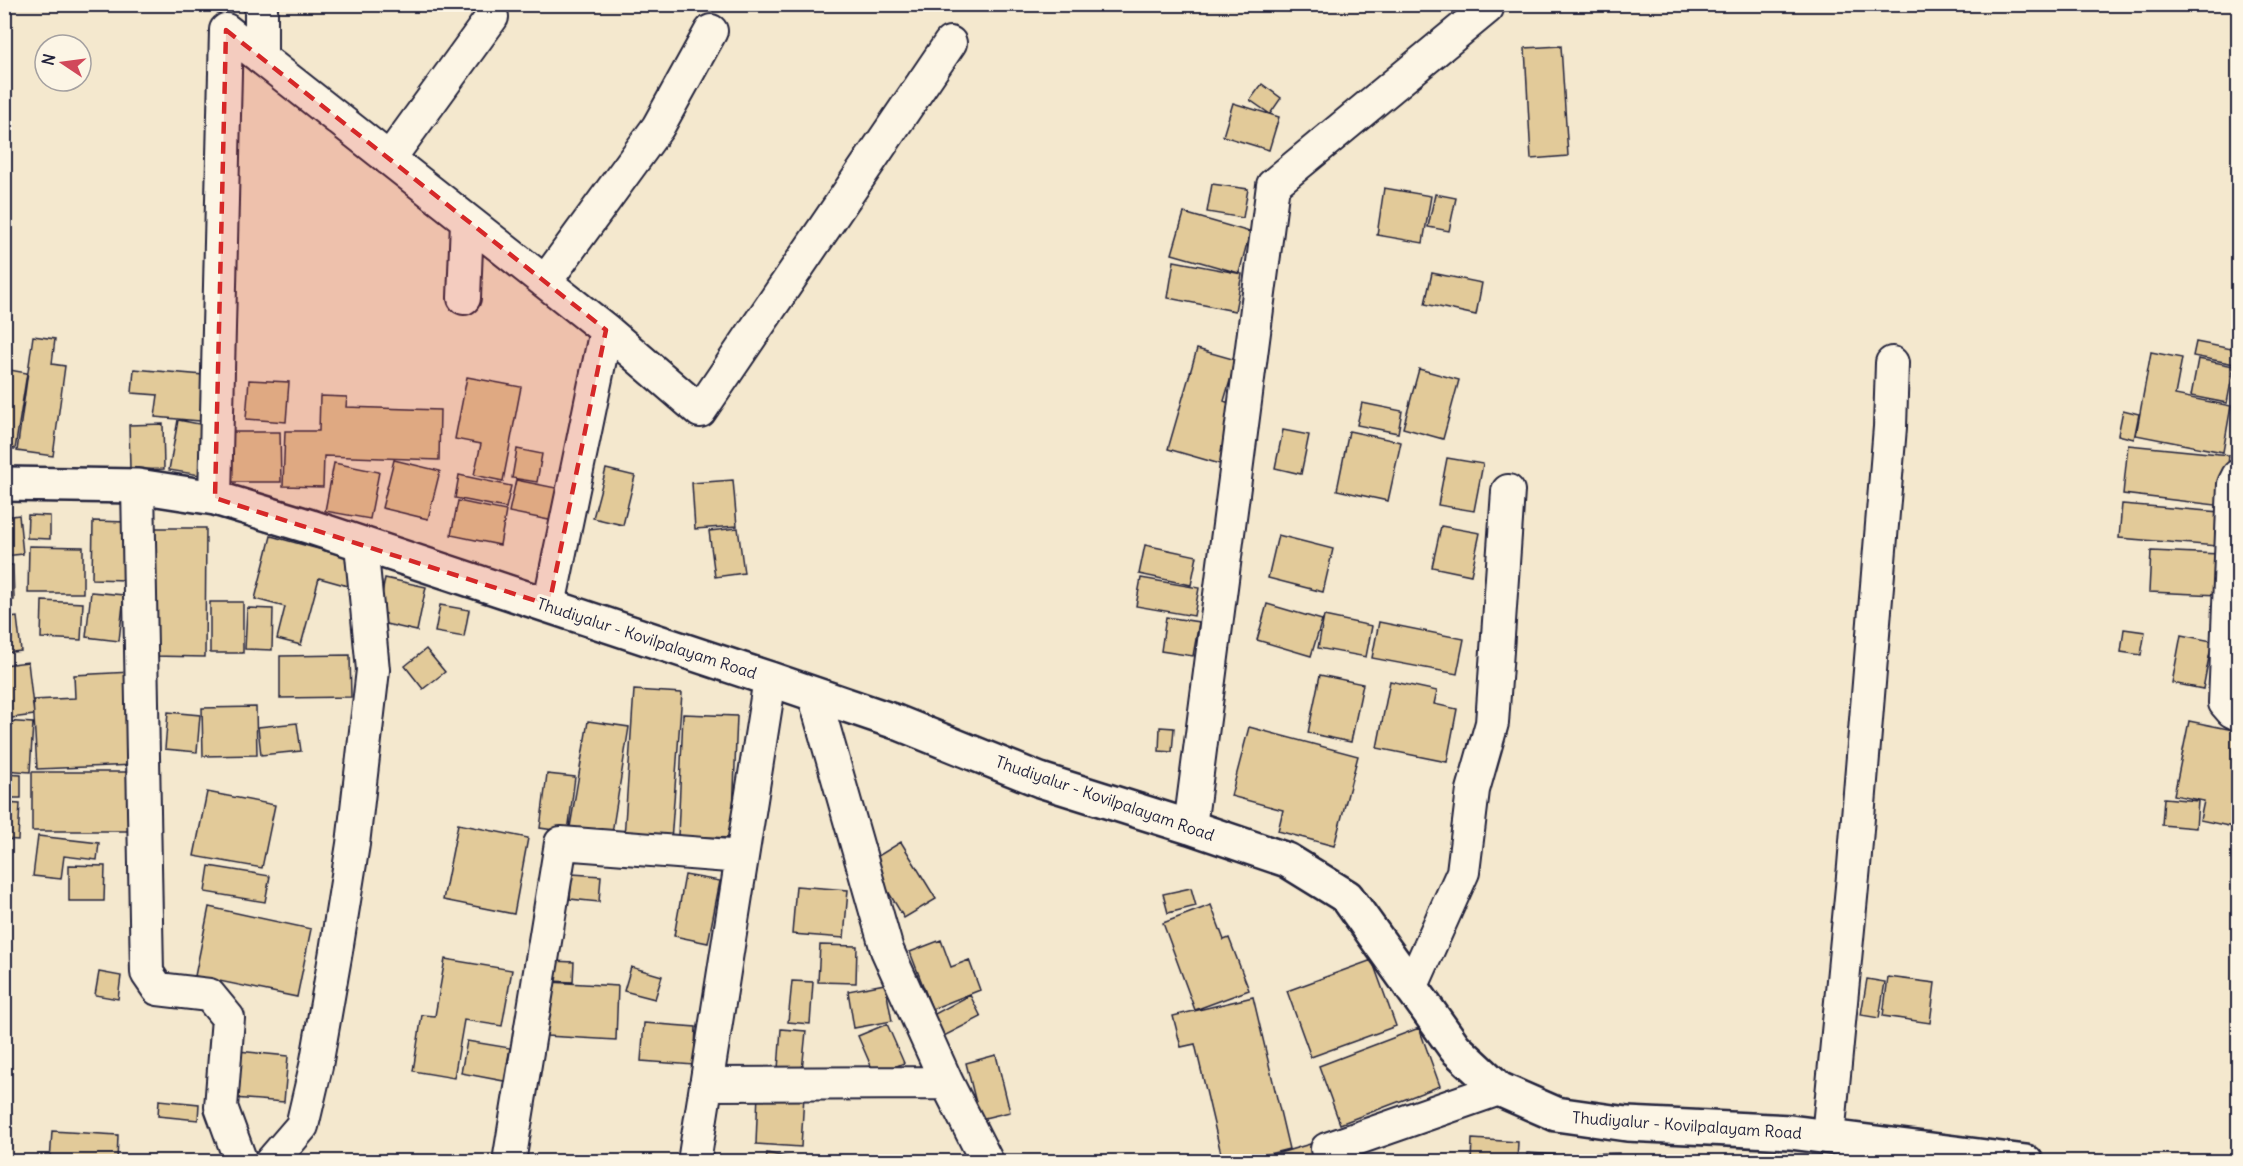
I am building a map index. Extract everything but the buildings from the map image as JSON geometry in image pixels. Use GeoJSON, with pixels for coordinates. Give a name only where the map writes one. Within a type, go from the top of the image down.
{"type":"FeatureCollection","features":[{"type":"Feature","properties":{"kind":"main road","name":"Thudiyalur - Kovilpalayam Road"},"geometry":{"type":"LineString","coordinates":[[4,484],[138,486],[215,498],[549,605],[770,679],[896,722],[1040,780],[1287,860],[1347,897],[1455,1048],[1499,1089],[1556,1114],[1627,1124],[1790,1132],[2026,1161]]}},
{"type":"Feature","properties":{"kind":"street"},"geometry":{"type":"LineString","coordinates":[[261,4],[261,58]]}},
{"type":"Feature","properties":{"kind":"street"},"geometry":{"type":"LineString","coordinates":[[1190,827],[1273,185],[1487,8],[1487,4]]}},
{"type":"Feature","properties":{"kind":"street"},"geometry":{"type":"LineString","coordinates":[[388,159],[492,17]]}},
{"type":"Feature","properties":{"kind":"street"},"geometry":{"type":"LineString","coordinates":[[215,498],[225,30],[606,330],[700,411],[950,43]]}},
{"type":"Feature","properties":{"kind":"street"},"geometry":{"type":"LineString","coordinates":[[545,282],[658,127],[711,31]]}},
{"type":"Feature","properties":{"kind":"street"},"geometry":{"type":"LineString","coordinates":[[464,298],[467,221]]}},
{"type":"Feature","properties":{"kind":"street"},"geometry":{"type":"LineString","coordinates":[[549,605],[606,330]]}},
{"type":"Feature","properties":{"kind":"street"},"geometry":{"type":"LineString","coordinates":[[1828,1137],[1855,854],[1889,439],[1892,363]]}},
{"type":"Feature","properties":{"kind":"street"},"geometry":{"type":"LineString","coordinates":[[2238,476],[2234,484],[2225,703],[2238,714]]}},
{"type":"Feature","properties":{"kind":"street"},"geometry":{"type":"LineString","coordinates":[[138,486],[147,973],[158,990],[209,995],[228,1018],[221,1107],[241,1161]]}},
{"type":"Feature","properties":{"kind":"street"},"geometry":{"type":"LineString","coordinates":[[1411,988],[1463,872],[1473,790],[1492,723],[1508,491]]}},
{"type":"Feature","properties":{"kind":"street"},"geometry":{"type":"LineString","coordinates":[[271,1161],[302,1126],[330,985],[353,844],[373,670],[361,544]]}},
{"type":"Feature","properties":{"kind":"street"},"geometry":{"type":"LineString","coordinates":[[694,1161],[770,679]]}},
{"type":"Feature","properties":{"kind":"street"},"geometry":{"type":"LineString","coordinates":[[814,694],[887,950],[946,1083],[987,1161]]}},
{"type":"Feature","properties":{"kind":"street"},"geometry":{"type":"LineString","coordinates":[[509,1161],[561,843],[742,857]]}},
{"type":"Feature","properties":{"kind":"street"},"geometry":{"type":"LineString","coordinates":[[706,1084],[946,1083]]}},
{"type":"Feature","properties":{"kind":"street"},"geometry":{"type":"LineString","coordinates":[[1333,1161],[1327,1149],[1499,1089]]}},
{"type":"Feature","properties":{"kind":"highlighted area"},"geometry":{"type":"Polygon","coordinates":[[[226,30],[606,330],[549,605],[215,498],[226,30]]]}}]}
